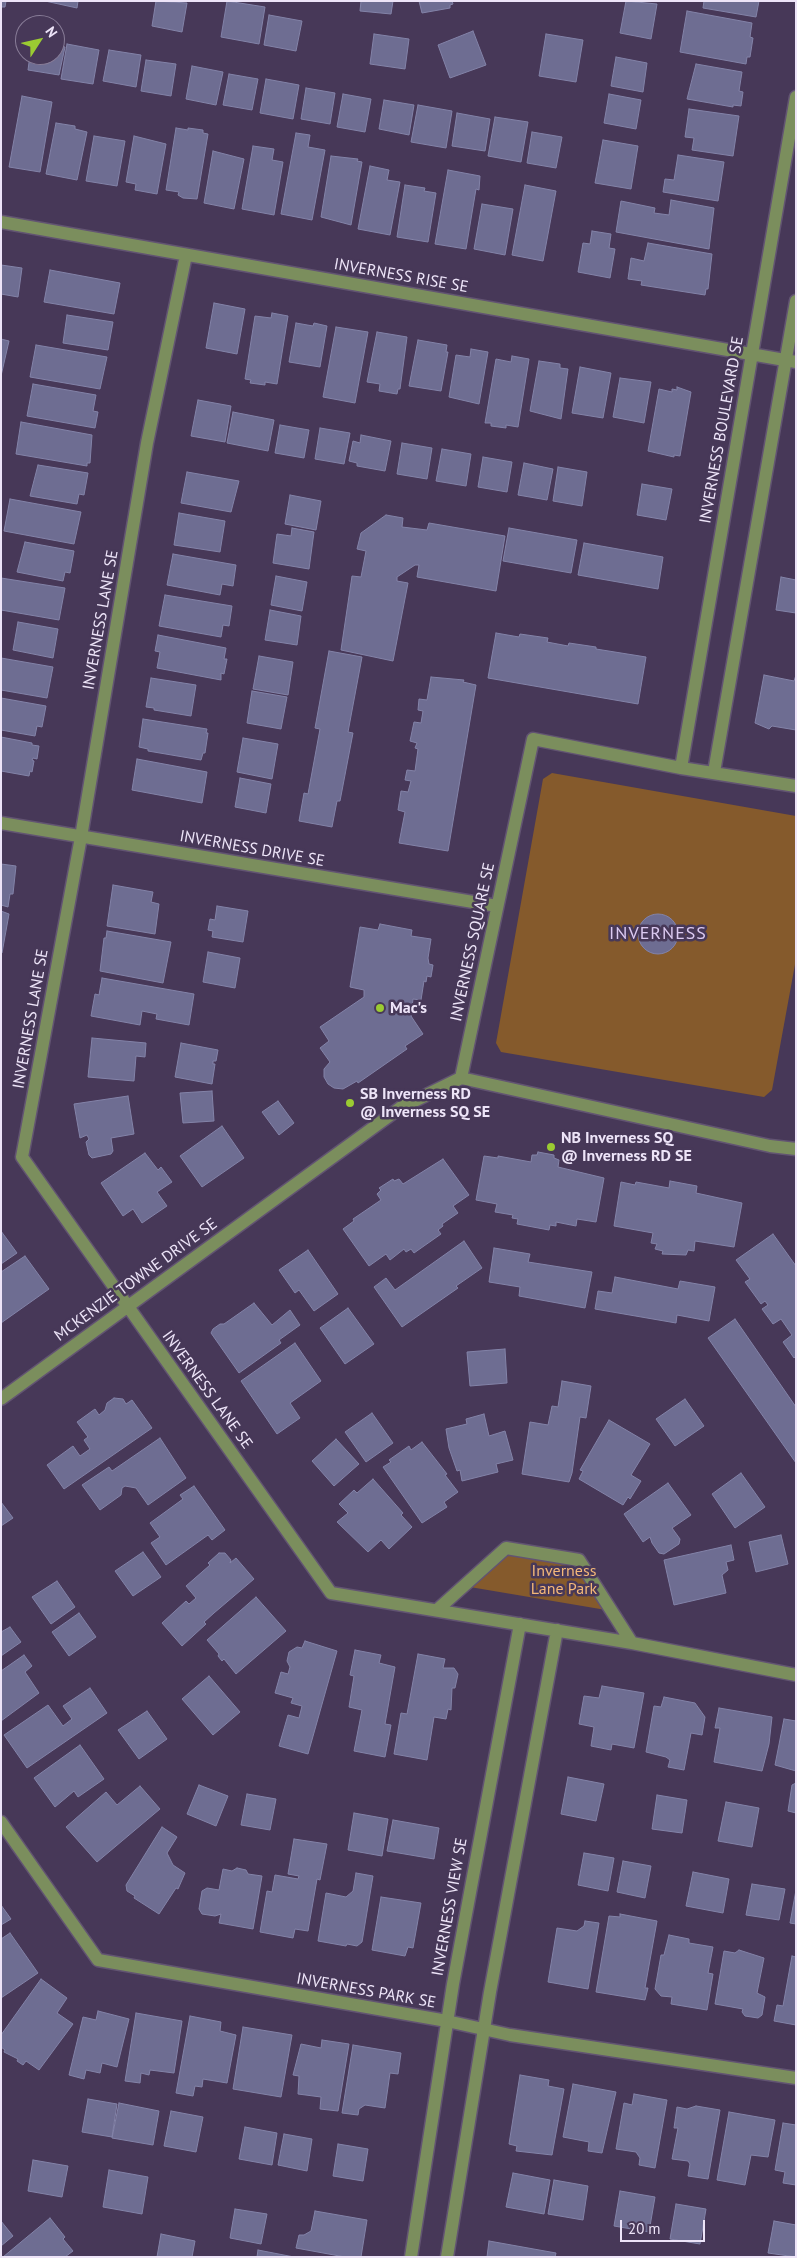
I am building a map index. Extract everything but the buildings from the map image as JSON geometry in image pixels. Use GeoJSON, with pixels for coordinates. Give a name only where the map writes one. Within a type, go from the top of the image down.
{"type":"FeatureCollection","features":[{"type":"Feature","properties":{"kind":"street","name":"INVERNESS BOULEVARD SE"},"geometry":{"type":"LineString","coordinates":[[681,768],[796,98]]}},
{"type":"Feature","properties":{"kind":"street","name":"INVERNESS RISE SE"},"geometry":{"type":"LineString","coordinates":[[1,222],[791,361]]}},
{"type":"Feature","properties":{"kind":"street","name":"INVERNESS LANE SE"},"geometry":{"type":"LineString","coordinates":[[186,254],[147,443],[81,836],[22,1157],[331,1593],[632,1643],[796,1675]]}},
{"type":"Feature","properties":{"kind":"street"},"geometry":{"type":"LineString","coordinates":[[714,772],[791,361],[796,301]]}},
{"type":"Feature","properties":{"kind":"street","name":"INVERNESS SQUARE SE"},"geometry":{"type":"LineString","coordinates":[[460,1078],[533,739],[681,768],[796,786]]}},
{"type":"Feature","properties":{"kind":"street","name":"INVERNESS DRIVE SE"},"geometry":{"type":"LineString","coordinates":[[1,823],[497,906]]}},
{"type":"Feature","properties":{"kind":"street"},"geometry":{"type":"LineString","coordinates":[[460,1078],[770,1146],[796,1149]]}},
{"type":"Feature","properties":{"kind":"street","name":"MCKENZIE TOWNE DRIVE SE"},"geometry":{"type":"LineString","coordinates":[[1,1399],[400,1108],[460,1078]]}},
{"type":"Feature","properties":{"kind":"street"},"geometry":{"type":"LineString","coordinates":[[438,1610],[506,1548],[579,1560],[632,1643]]}},
{"type":"Feature","properties":{"kind":"street","name":"INVERNESS VIEW SE"},"geometry":{"type":"LineString","coordinates":[[412,2257],[447,2021],[483,1813],[520,1624]]}},
{"type":"Feature","properties":{"kind":"street"},"geometry":{"type":"LineString","coordinates":[[447,2257],[491,1982],[557,1630]]}},
{"type":"Feature","properties":{"kind":"street","name":"INVERNESS PARK SE"},"geometry":{"type":"LineString","coordinates":[[1,1822],[98,1960],[447,2021],[484,2030],[796,2078]]}},
{"type":"Feature","properties":{"kind":"green space"},"geometry":{"type":"Polygon","coordinates":[[[552,773],[796,816],[796,959],[772,1090],[764,1097],[501,1052],[496,1043],[543,779],[552,773]]]}},
{"type":"Feature","properties":{"kind":"green space","name":"Inverness Lane Park"},"geometry":{"type":"Polygon","coordinates":[[[506,1548],[579,1560],[612,1611],[464,1586],[506,1548]]]}},
{"type":"Feature","properties":{"kind":"place","name":"Mac's"},"geometry":{"type":"Point","coordinates":[380,1008]}},
{"type":"Feature","properties":{"kind":"place","name":"SB Inverness RD @ Inverness SQ SE"},"geometry":{"type":"Point","coordinates":[350,1103]}},
{"type":"Feature","properties":{"kind":"place","name":"NB Inverness SQ @ Inverness RD SE"},"geometry":{"type":"Point","coordinates":[551,1147]}},
{"type":"Feature","properties":{"kind":"district","name":"INVERNESS"},"geometry":{"type":"Point","coordinates":[658,934]}}]}
